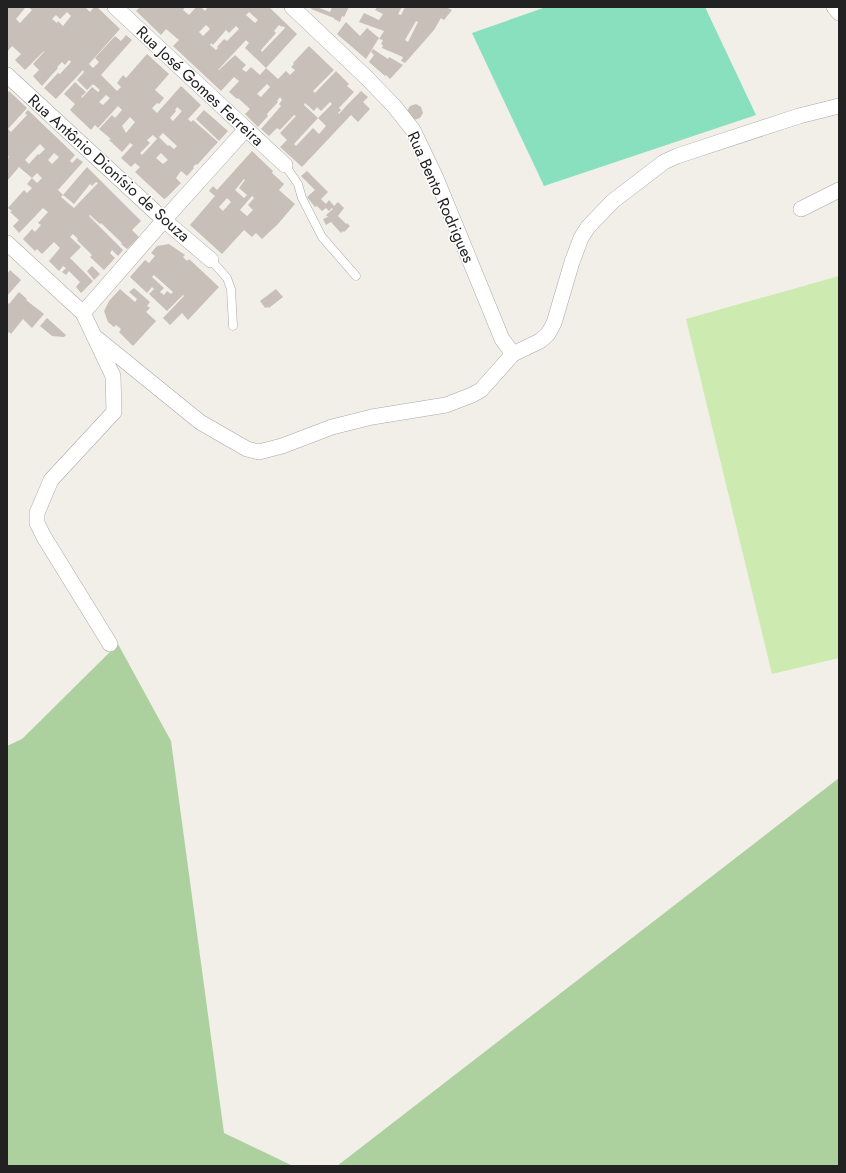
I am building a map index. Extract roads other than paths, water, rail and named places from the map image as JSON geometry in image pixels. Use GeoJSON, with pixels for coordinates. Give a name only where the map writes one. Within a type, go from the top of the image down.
{"type":"FeatureCollection","features":[{"type":"Feature","properties":{"kind":"street","name":"Rua José Gomes Ferreira"},"geometry":{"type":"LineString","coordinates":[[115,7],[285,165]]}},
{"type":"Feature","properties":{"kind":"street","name":"Rua Bento Rodrigues"},"geometry":{"type":"LineString","coordinates":[[292,7],[367,78],[394,106],[413,130],[436,178],[502,339],[513,354]]}},
{"type":"Feature","properties":{"kind":"street"},"geometry":{"type":"LineString","coordinates":[[834,7],[839,13]]}},
{"type":"Feature","properties":{"kind":"street","name":"Rua Antônio Dionísio de Souza"},"geometry":{"type":"LineString","coordinates":[[7,75],[164,220],[211,260]]}},
{"type":"Feature","properties":{"kind":"street"},"geometry":{"type":"LineString","coordinates":[[94,336],[200,422],[241,446],[259,452],[282,446],[332,427],[372,417],[446,405],[481,390],[513,354],[540,341],[548,334],[554,323],[572,262],[581,238],[588,226],[613,201],[664,162],[677,156],[799,116],[839,106]]}},
{"type":"Feature","properties":{"kind":"street"},"geometry":{"type":"LineString","coordinates":[[83,313],[246,129]]}},
{"type":"Feature","properties":{"kind":"street"},"geometry":{"type":"LineString","coordinates":[[801,209],[839,190]]}},
{"type":"Feature","properties":{"kind":"street"},"geometry":{"type":"LineString","coordinates":[[7,243],[83,313],[113,376],[114,412],[51,480],[37,513],[37,523],[44,537],[110,644]]}},
{"type":"Feature","properties":{"kind":"lane"},"geometry":{"type":"LineString","coordinates":[[285,165],[298,184],[302,198],[322,238],[356,276]]}},
{"type":"Feature","properties":{"kind":"lane"},"geometry":{"type":"LineString","coordinates":[[211,260],[226,278],[231,289],[233,326]]}}]}
